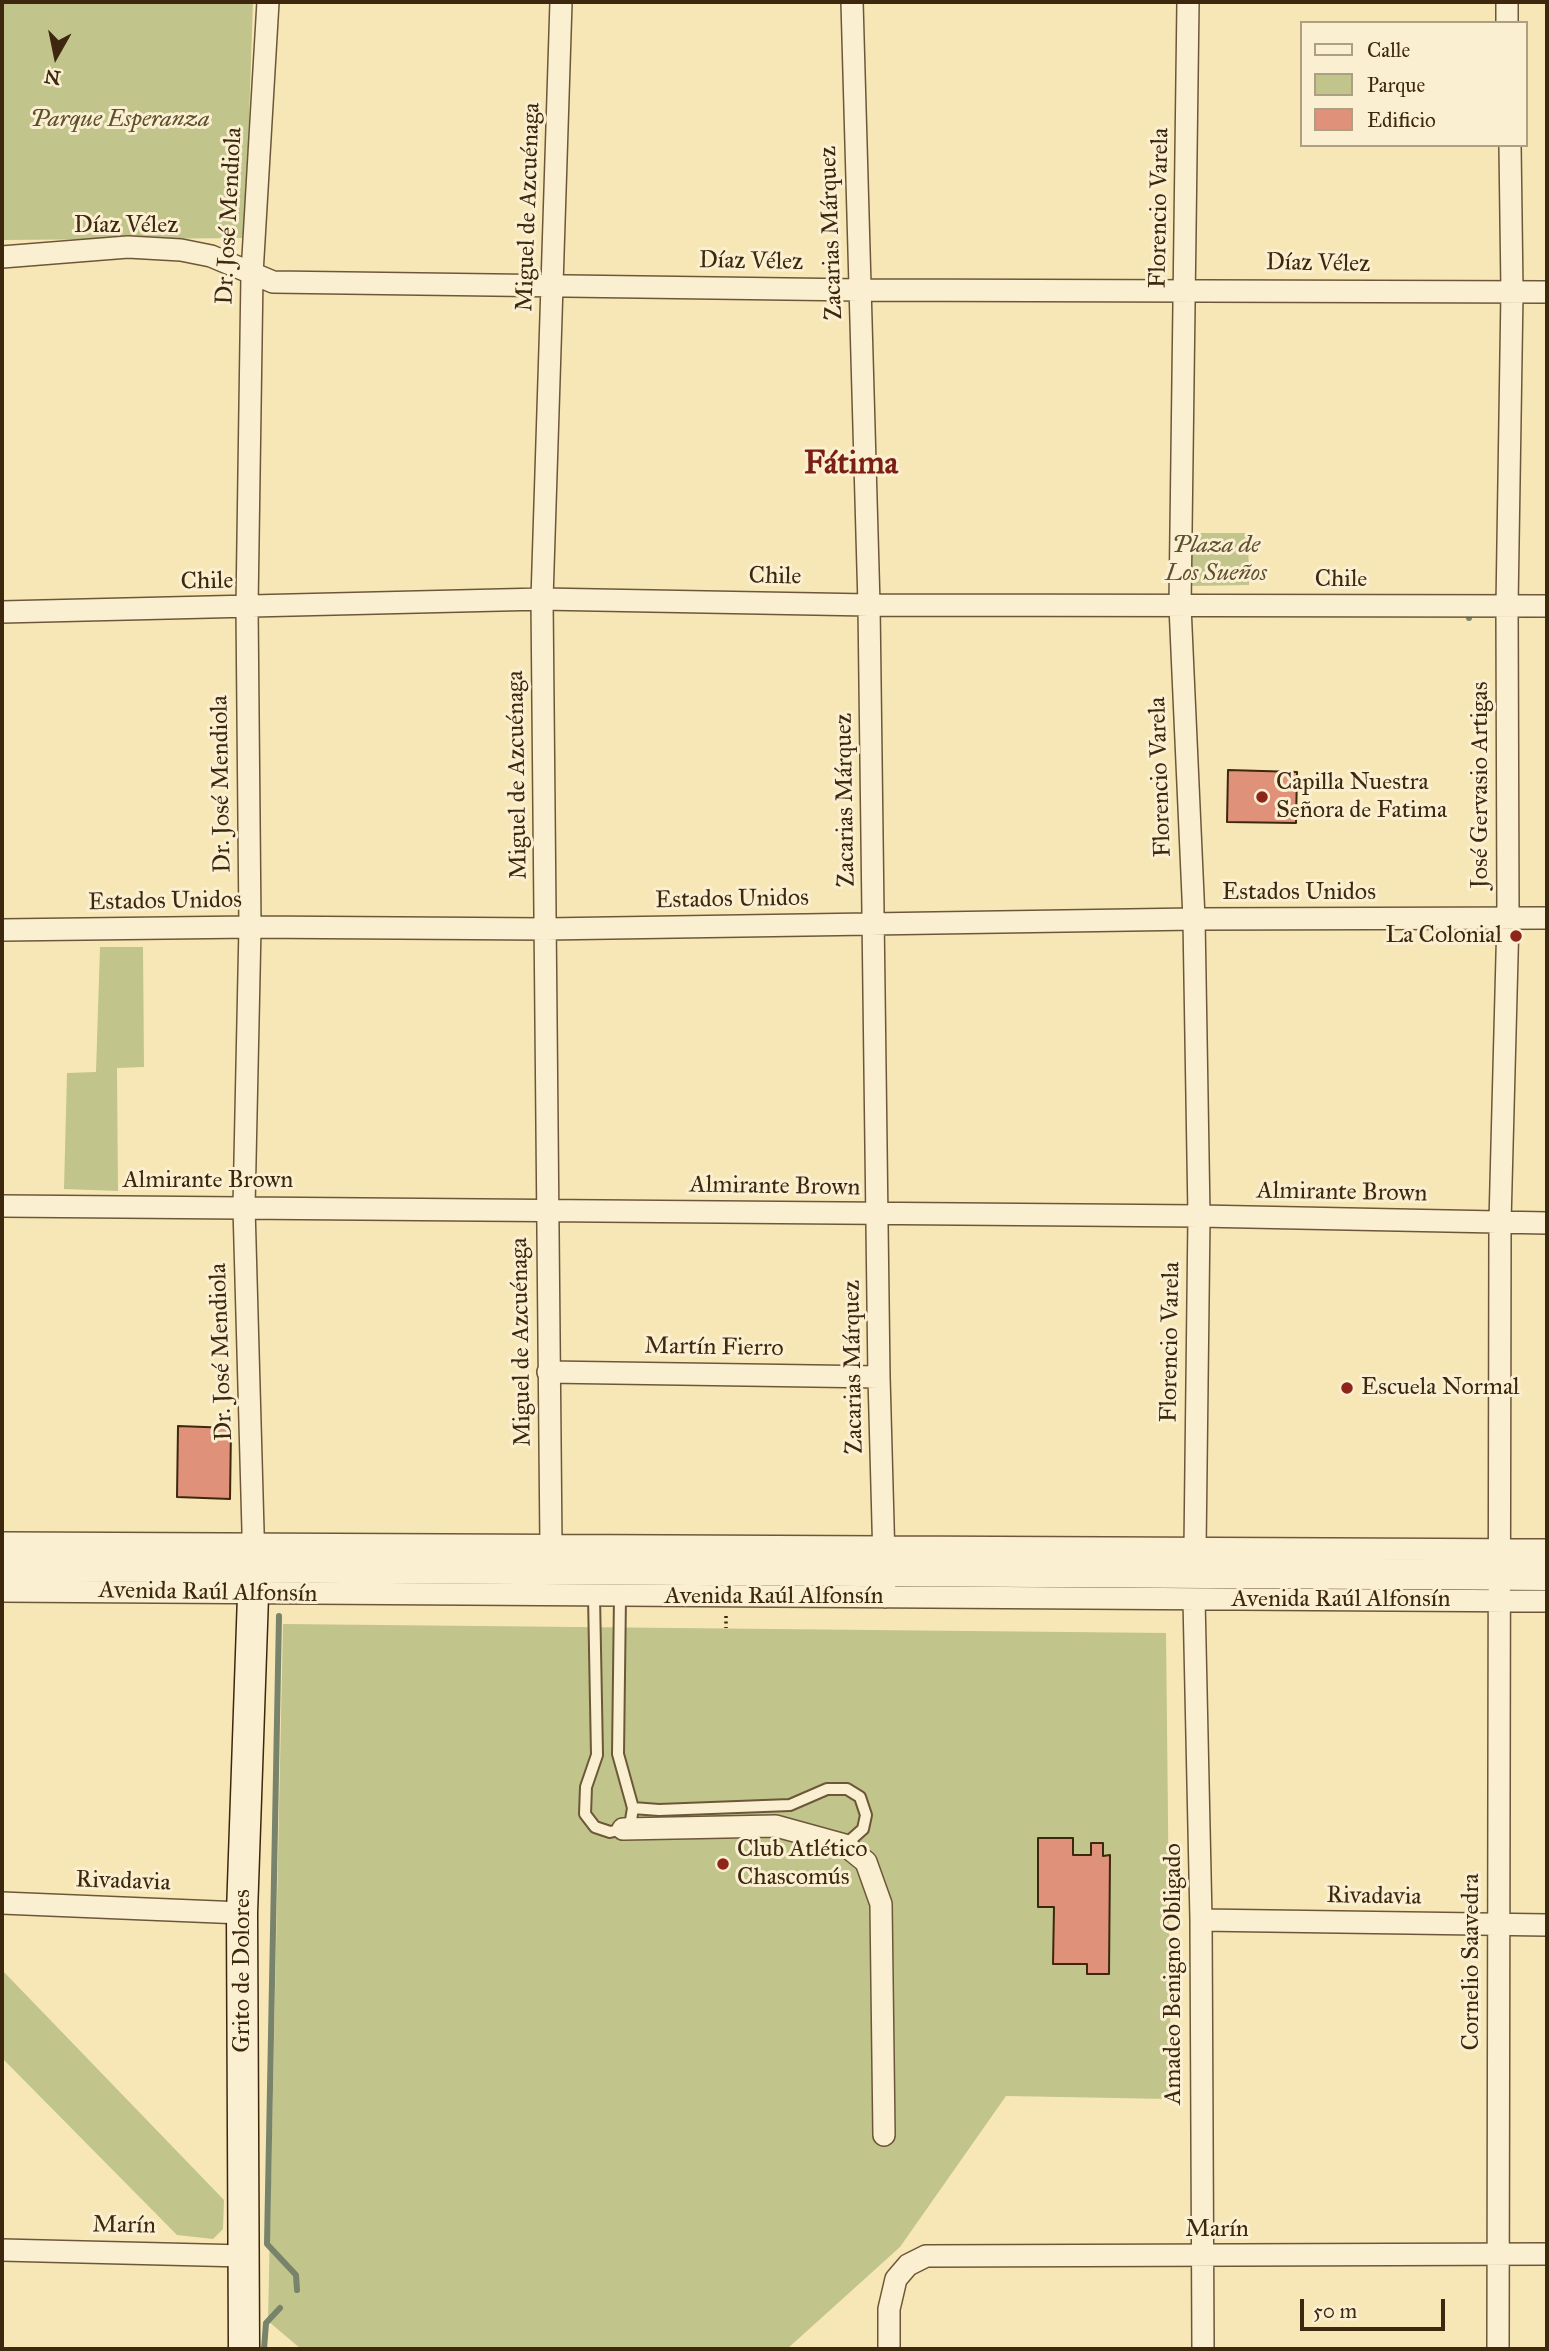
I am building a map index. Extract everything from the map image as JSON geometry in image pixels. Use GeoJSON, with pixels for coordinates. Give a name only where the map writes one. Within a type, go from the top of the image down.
{"type":"FeatureCollection","features":[{"type":"Feature","properties":{"kind":"main road","name":"Avenida Raúl Alfonsín"},"geometry":{"type":"LineString","coordinates":[[2,1566],[1547,1575]]}},
{"type":"Feature","properties":{"kind":"main road","name":"Grito de Dolores"},"geometry":{"type":"LineString","coordinates":[[244,2349],[242,1913],[254,1569]]}},
{"type":"Feature","properties":{"kind":"street","name":"Dr. José Mendiola"},"geometry":{"type":"LineString","coordinates":[[254,1569],[244,1207],[250,928],[247,607],[252,274],[268,2]]}},
{"type":"Feature","properties":{"kind":"street","name":"Miguel de Azcuénaga"},"geometry":{"type":"LineString","coordinates":[[551,1547],[542,599],[561,2]]}},
{"type":"Feature","properties":{"kind":"street","name":"Zacarias Márquez"},"geometry":{"type":"LineString","coordinates":[[852,2],[869,605],[879,1377],[885,1572]]}},
{"type":"Feature","properties":{"kind":"street","name":"Florencio Varela"},"geometry":{"type":"LineString","coordinates":[[1188,2],[1180,606],[1194,919],[1199,1216],[1195,1549]]}},
{"type":"Feature","properties":{"kind":"street"},"geometry":{"type":"LineString","coordinates":[[1507,2],[1507,21]]}},
{"type":"Feature","properties":{"kind":"street","name":"José Gervasio Artigas"},"geometry":{"type":"LineString","coordinates":[[1499,1575],[1500,1223],[1508,918],[1507,606],[1512,292],[1510,147]]}},
{"type":"Feature","properties":{"kind":"street","name":"Díaz Vélez"},"geometry":{"type":"LineString","coordinates":[[2,257],[128,247],[181,250],[211,256],[273,282],[860,290],[1547,292]]}},
{"type":"Feature","properties":{"kind":"street","name":"Chile"},"geometry":{"type":"LineString","coordinates":[[2,612],[542,599],[869,605],[1547,606]]}},
{"type":"Feature","properties":{"kind":"street","name":"Estados Unidos"},"geometry":{"type":"LineString","coordinates":[[2,930],[546,929],[1194,919],[1547,918]]}},
{"type":"Feature","properties":{"kind":"street","name":"Almirante Brown"},"geometry":{"type":"LineString","coordinates":[[2,1206],[1199,1216],[1547,1223]]}},
{"type":"Feature","properties":{"kind":"street","name":"Martín Fierro"},"geometry":{"type":"LineString","coordinates":[[548,1372],[879,1377]]}},
{"type":"Feature","properties":{"kind":"street","name":"Avenida Raúl Alfonsín"},"geometry":{"type":"LineString","coordinates":[[2,1543],[254,1569],[594,1596],[1195,1549],[1499,1575],[1547,1601]]}},
{"type":"Feature","properties":{"kind":"street","name":"Avenida Raúl Alfonsín"},"geometry":{"type":"LineString","coordinates":[[2,1591],[551,1547],[1194,1599],[1499,1575],[1547,1550]]}},
{"type":"Feature","properties":{"kind":"street","name":"Cornelio Saavedra"},"geometry":{"type":"LineString","coordinates":[[1498,2349],[1499,1575]]}},
{"type":"Feature","properties":{"kind":"street","name":"Amadeo Benigno Obligado"},"geometry":{"type":"LineString","coordinates":[[1194,1599],[1201,1920],[1203,2349]]}},
{"type":"Feature","properties":{"kind":"street"},"geometry":{"type":"LineString","coordinates":[[623,1829],[776,1826],[845,1845],[866,1862],[881,1905],[884,2135]]}},
{"type":"Feature","properties":{"kind":"street","name":"Rivadavia"},"geometry":{"type":"LineString","coordinates":[[2,1903],[242,1913]]}},
{"type":"Feature","properties":{"kind":"street","name":"Rivadavia"},"geometry":{"type":"LineString","coordinates":[[1201,1920],[1547,1925]]}},
{"type":"Feature","properties":{"kind":"street","name":"Marín"},"geometry":{"type":"LineString","coordinates":[[2,2250],[244,2256]]}},
{"type":"Feature","properties":{"kind":"street","name":"Marín"},"geometry":{"type":"LineString","coordinates":[[889,2349],[889,2309],[896,2279],[908,2265],[926,2256],[1547,2254]]}},
{"type":"Feature","properties":{"kind":"lane"},"geometry":{"type":"LineString","coordinates":[[594,1596],[597,1755],[586,1787],[586,1814],[595,1827],[610,1832],[623,1829],[631,1820],[633,1808],[618,1754],[620,1596]]}},
{"type":"Feature","properties":{"kind":"lane"},"geometry":{"type":"LineString","coordinates":[[633,1808],[659,1811],[790,1805],[827,1789],[847,1789],[860,1797],[866,1815],[863,1829],[845,1845]]}},
{"type":"Feature","properties":{"kind":"green space","name":"Parque Esperanza"},"geometry":{"type":"Polygon","coordinates":[[[2,2],[253,2],[245,238],[2,240],[2,2]]]}},
{"type":"Feature","properties":{"kind":"green space","name":"Plaza de Los Sueños"},"geometry":{"type":"Polygon","coordinates":[[[1183,533],[1248,533],[1249,585],[1193,586],[1183,575],[1183,533]]]}},
{"type":"Feature","properties":{"kind":"green space"},"geometry":{"type":"Polygon","coordinates":[[[100,947],[143,947],[144,1067],[117,1068],[118,1191],[64,1189],[67,1073],[96,1072],[100,947]]]}},
{"type":"Feature","properties":{"kind":"green space","name":"Club Atlético Chascomús"},"geometry":{"type":"Polygon","coordinates":[[[283,1624],[1166,1633],[1171,2099],[1006,2096],[900,2247],[787,2349],[301,2349],[268,2321],[283,1624]]]}},
{"type":"Feature","properties":{"kind":"green space"},"geometry":{"type":"Polygon","coordinates":[[[2,1970],[224,2200],[223,2229],[213,2239],[177,2235],[2,2058],[2,1970]]]}},
{"type":"Feature","properties":{"kind":"building","name":"Capilla Nuestra Señora de Fatima"},"geometry":{"type":"Polygon","coordinates":[[[1228,770],[1297,772],[1296,823],[1227,822],[1228,770]]]}},
{"type":"Feature","properties":{"kind":"building"},"geometry":{"type":"Polygon","coordinates":[[[178,1426],[231,1428],[230,1499],[177,1497],[178,1426]]]}},
{"type":"Feature","properties":{"kind":"building"},"geometry":{"type":"Polygon","coordinates":[[[1038,1838],[1073,1838],[1073,1855],[1091,1855],[1091,1843],[1103,1843],[1103,1856],[1110,1855],[1109,1974],[1087,1974],[1087,1964],[1053,1964],[1054,1907],[1038,1907],[1038,1838]]]}},
{"type":"Feature","properties":{"kind":"waterway"},"geometry":{"type":"LineString","coordinates":[[279,1616],[267,2244],[296,2275],[297,2290]]}},
{"type":"Feature","properties":{"kind":"waterway"},"geometry":{"type":"LineString","coordinates":[[264,2349],[266,2323],[280,2308]]}},
{"type":"Feature","properties":{"kind":"place","name":"Capilla Nuestra Señora de Fatima"},"geometry":{"type":"Point","coordinates":[1262,797]}},
{"type":"Feature","properties":{"kind":"place","name":"La Colonial"},"geometry":{"type":"Point","coordinates":[1516,936]}},
{"type":"Feature","properties":{"kind":"place","name":"Escuela Normal"},"geometry":{"type":"Point","coordinates":[1347,1388]}},
{"type":"Feature","properties":{"kind":"place","name":"Club Atlético Chascomús"},"geometry":{"type":"Point","coordinates":[723,1864]}},
{"type":"Feature","properties":{"kind":"district","name":"Fátima"},"geometry":{"type":"Point","coordinates":[851,465]}}]}
